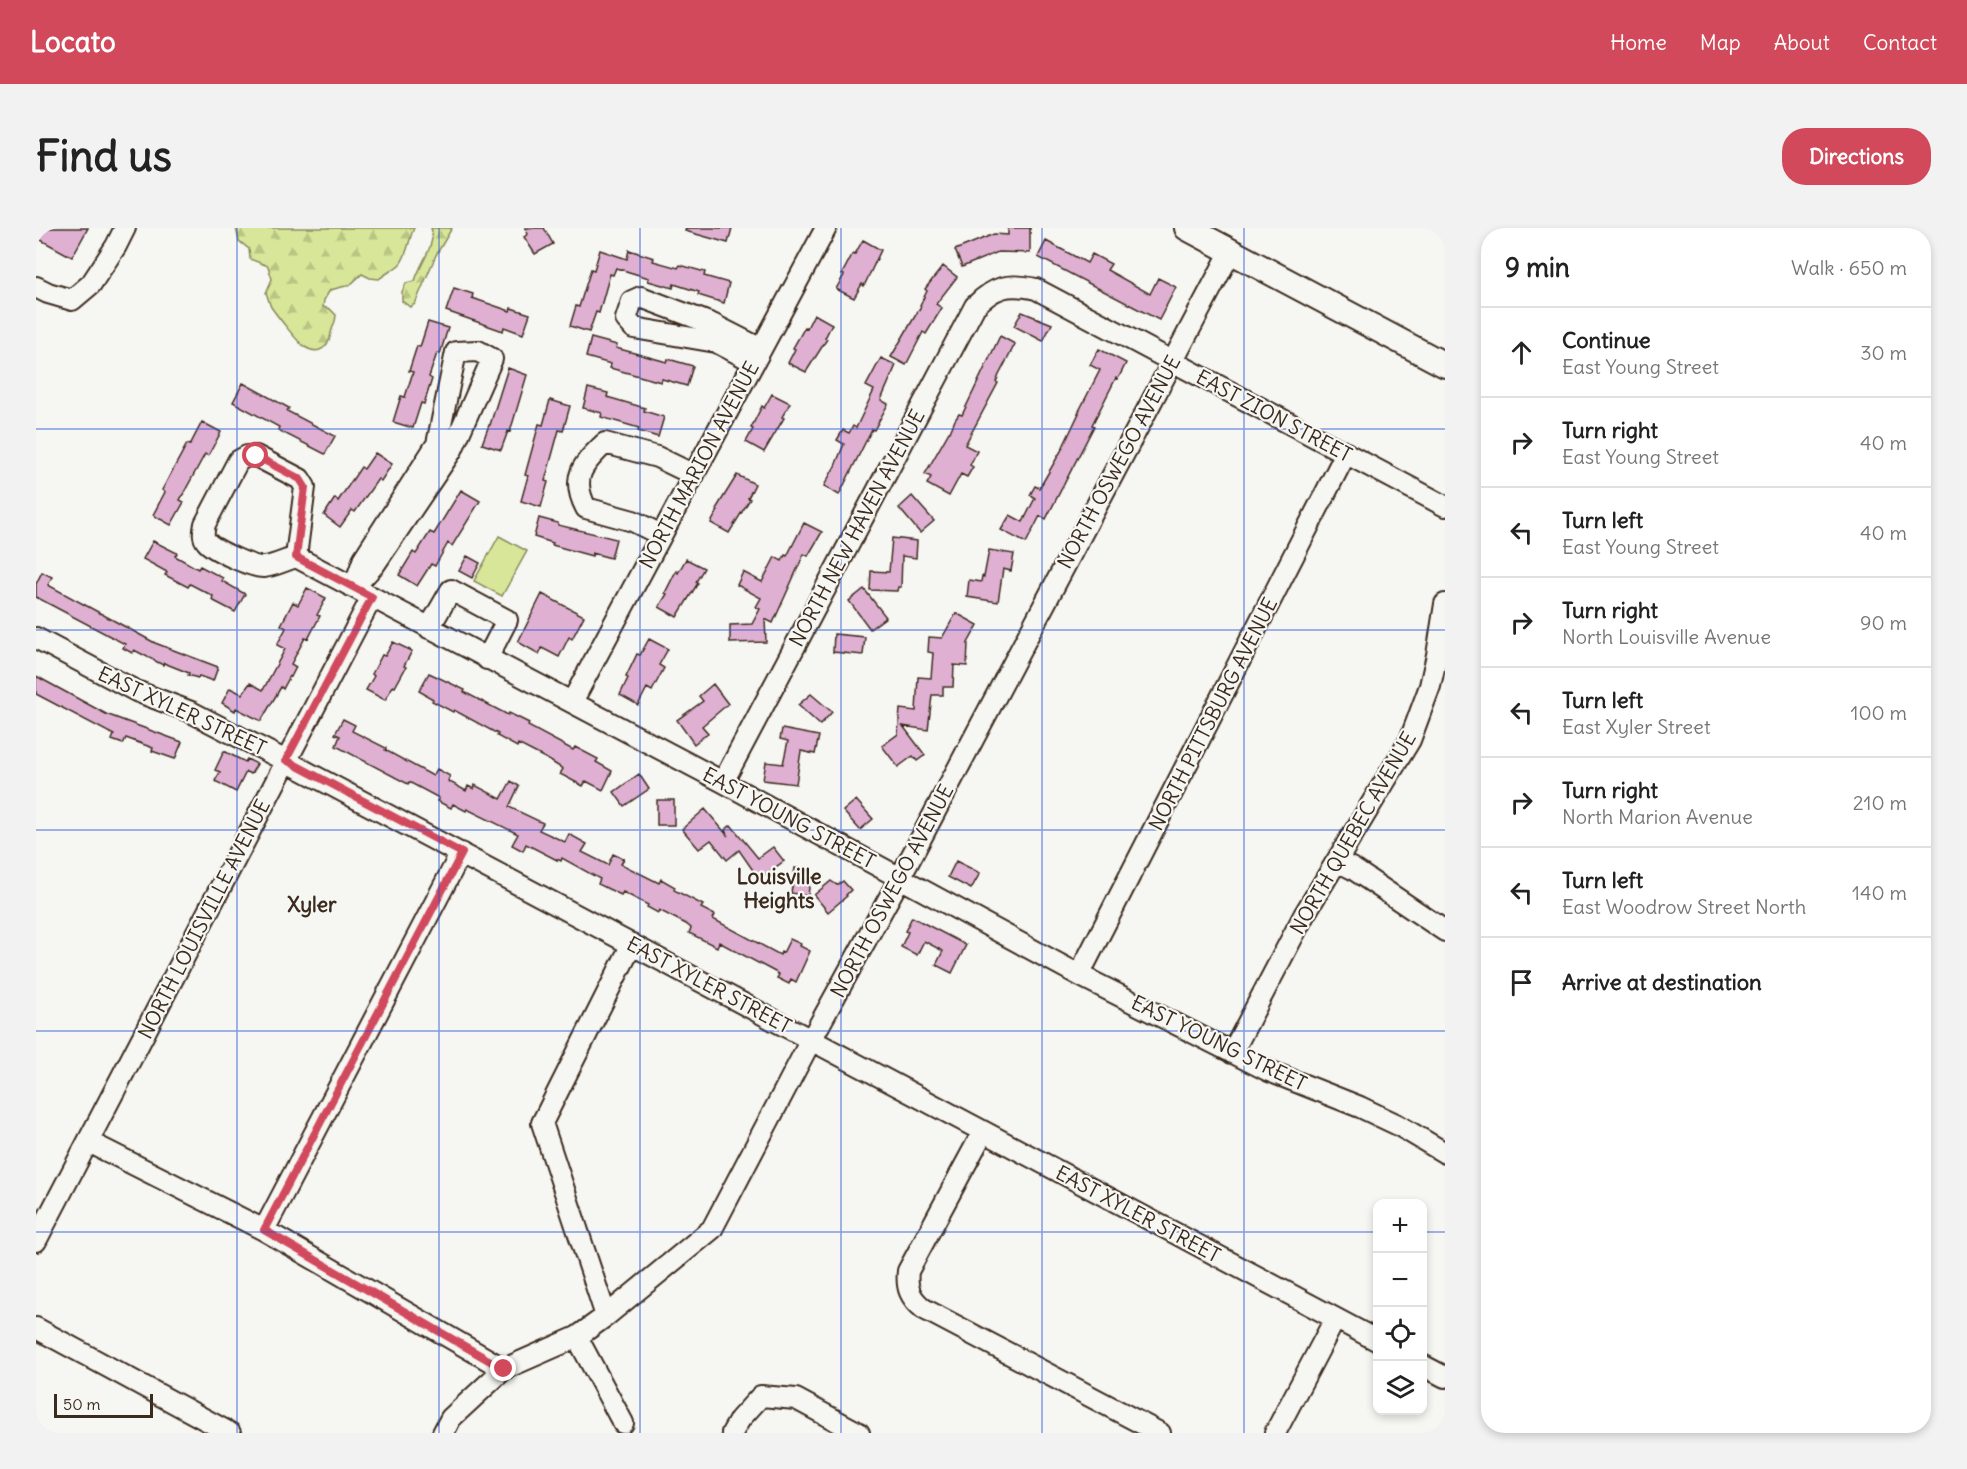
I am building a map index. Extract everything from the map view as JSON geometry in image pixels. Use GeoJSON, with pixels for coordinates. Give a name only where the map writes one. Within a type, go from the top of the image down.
{"type":"FeatureCollection","features":[{"type":"Feature","properties":{"kind":"main road"},"geometry":{"type":"LineString","coordinates":[[1187,228],[1445,365]]}},
{"type":"Feature","properties":{"kind":"street"},"geometry":{"type":"LineString","coordinates":[[36,286],[48,293],[72,300],[91,284],[116,246],[124,228]]}},
{"type":"Feature","properties":{"kind":"street","name":"NORTH MARION AVENUE"},"geometry":{"type":"LineString","coordinates":[[572,702],[758,355],[818,231]]}},
{"type":"Feature","properties":{"kind":"street","name":"NORTH OSWEGO AVENUE"},"geometry":{"type":"LineString","coordinates":[[443,1433],[451,1418],[504,1369],[577,1337],[712,1229],[1231,251]]}},
{"type":"Feature","properties":{"kind":"street","name":"EAST ZION STREET"},"geometry":{"type":"LineString","coordinates":[[1005,286],[1018,285],[1036,289],[1445,506]]}},
{"type":"Feature","properties":{"kind":"street","name":"NORTH NEW HAVEN AVENUE"},"geometry":{"type":"LineString","coordinates":[[723,782],[975,306],[987,294],[1005,286]]}},
{"type":"Feature","properties":{"kind":"street"},"geometry":{"type":"LineString","coordinates":[[641,297],[712,324],[758,355],[716,342],[634,328],[626,319],[632,301],[641,297]]}},
{"type":"Feature","properties":{"kind":"street"},"geometry":{"type":"LineString","coordinates":[[478,351],[492,358],[452,450],[375,564],[354,587],[364,558],[437,444],[456,352],[478,351]]}},
{"type":"Feature","properties":{"kind":"street"},"geometry":{"type":"LineString","coordinates":[[661,536],[633,521],[586,508],[579,495],[579,477],[585,464],[605,443],[657,457],[694,475]]}},
{"type":"Feature","properties":{"kind":"street","name":"NORTH PITTSBURG AVENUE"},"geometry":{"type":"LineString","coordinates":[[1079,975],[1346,453]]}},
{"type":"Feature","properties":{"kind":"street"},"geometry":{"type":"LineString","coordinates":[[247,456],[256,456],[265,460],[300,479],[305,487],[296,557],[262,567],[250,565],[206,542],[203,533],[205,524],[238,461],[247,456]]}},
{"type":"Feature","properties":{"kind":"street","name":"EAST YOUNG STREET"},"geometry":{"type":"LineString","coordinates":[[296,557],[723,782],[1079,975],[1269,1071],[1398,1125],[1445,1153]]}},
{"type":"Feature","properties":{"kind":"street"},"geometry":{"type":"LineString","coordinates":[[429,628],[451,590],[507,620],[487,659]]}},
{"type":"Feature","properties":{"kind":"street","name":"NORTH LOUISVILLE AVENUE"},"geometry":{"type":"LineString","coordinates":[[36,1241],[372,597]]}},
{"type":"Feature","properties":{"kind":"street","name":"NORTH QUEBEC AVENUE"},"geometry":{"type":"LineString","coordinates":[[1232,1053],[1304,915],[1410,740],[1430,686],[1445,604]]}},
{"type":"Feature","properties":{"kind":"street","name":"EAST XYLER STREET"},"geometry":{"type":"LineString","coordinates":[[36,638],[136,692],[191,712],[286,760],[1373,1339]]}},
{"type":"Feature","properties":{"kind":"street"},"geometry":{"type":"LineString","coordinates":[[264,1230],[462,853]]}},
{"type":"Feature","properties":{"kind":"street"},"geometry":{"type":"LineString","coordinates":[[1337,861],[1353,869],[1445,931]]}},
{"type":"Feature","properties":{"kind":"street"},"geometry":{"type":"LineString","coordinates":[[606,1316],[542,1123],[632,944]]}},
{"type":"Feature","properties":{"kind":"street"},"geometry":{"type":"LineString","coordinates":[[983,1132],[908,1271],[907,1284],[913,1300],[924,1309],[1160,1433]]}},
{"type":"Feature","properties":{"kind":"street"},"geometry":{"type":"LineString","coordinates":[[89,1142],[264,1230],[504,1369]]}},
{"type":"Feature","properties":{"kind":"street"},"geometry":{"type":"LineString","coordinates":[[1275,1433],[1335,1319]]}},
{"type":"Feature","properties":{"kind":"street"},"geometry":{"type":"LineString","coordinates":[[36,1328],[230,1433]]}},
{"type":"Feature","properties":{"kind":"street"},"geometry":{"type":"LineString","coordinates":[[577,1337],[623,1422]]}},
{"type":"Feature","properties":{"kind":"street"},"geometry":{"type":"LineString","coordinates":[[1427,1368],[1445,1377]]}},
{"type":"Feature","properties":{"kind":"street"},"geometry":{"type":"LineString","coordinates":[[732,1433],[740,1419],[761,1396],[796,1399],[859,1433]]}},
{"type":"Feature","properties":{"kind":"green space"},"geometry":{"type":"Polygon","coordinates":[[[236,228],[414,228],[404,258],[397,267],[379,279],[362,274],[350,285],[330,290],[323,307],[330,309],[336,315],[335,320],[326,346],[315,351],[302,344],[271,307],[266,293],[272,279],[268,266],[250,259],[249,249],[239,241],[236,228]]]}},
{"type":"Feature","properties":{"kind":"green space"},"geometry":{"type":"Polygon","coordinates":[[[431,228],[452,228],[436,255],[415,304],[410,307],[402,301],[402,292],[406,283],[415,281],[430,248],[431,228]]]}},
{"type":"Feature","properties":{"kind":"green space"},"geometry":{"type":"Polygon","coordinates":[[[499,536],[527,551],[502,596],[474,581],[499,536]]]}},
{"type":"Feature","properties":{"kind":"building"},"geometry":{"type":"Polygon","coordinates":[[[45,228],[88,228],[72,257],[39,239],[45,228]]]}},
{"type":"Feature","properties":{"kind":"building"},"geometry":{"type":"Polygon","coordinates":[[[525,228],[544,228],[553,244],[535,254],[524,237],[528,234],[525,228]]]}},
{"type":"Feature","properties":{"kind":"building"},"geometry":{"type":"Polygon","coordinates":[[[686,228],[732,228],[728,243],[685,231],[686,228]]]}},
{"type":"Feature","properties":{"kind":"building"},"geometry":{"type":"Polygon","coordinates":[[[1008,228],[1030,228],[1030,253],[998,252],[962,267],[955,250],[994,234],[1008,235],[1008,228]]]}},
{"type":"Feature","properties":{"kind":"building"},"geometry":{"type":"Polygon","coordinates":[[[863,240],[881,250],[864,286],[862,284],[854,298],[836,289],[853,253],[855,254],[863,240]]]}},
{"type":"Feature","properties":{"kind":"building"},"geometry":{"type":"Polygon","coordinates":[[[1046,241],[1087,263],[1092,254],[1111,264],[1107,270],[1150,294],[1158,278],[1176,287],[1159,320],[1038,257],[1046,241]]]}},
{"type":"Feature","properties":{"kind":"building"},"geometry":{"type":"Polygon","coordinates":[[[600,250],[627,259],[629,250],[654,258],[653,261],[705,272],[704,276],[729,283],[724,303],[698,295],[699,292],[674,284],[673,288],[648,281],[649,278],[616,268],[613,275],[610,274],[599,313],[596,312],[589,332],[570,326],[600,250]]]}},
{"type":"Feature","properties":{"kind":"building"},"geometry":{"type":"Polygon","coordinates":[[[943,266],[957,277],[936,304],[942,308],[926,334],[923,332],[906,365],[891,357],[921,306],[927,291],[925,289],[943,266]]]}},
{"type":"Feature","properties":{"kind":"building"},"geometry":{"type":"Polygon","coordinates":[[[454,288],[473,294],[472,298],[510,311],[511,308],[530,314],[523,334],[504,327],[503,331],[446,311],[454,288]]]}},
{"type":"Feature","properties":{"kind":"building"},"geometry":{"type":"Polygon","coordinates":[[[1022,312],[1052,324],[1043,341],[1014,326],[1022,312]]]}},
{"type":"Feature","properties":{"kind":"building"},"geometry":{"type":"Polygon","coordinates":[[[814,314],[832,324],[825,338],[827,339],[806,372],[788,363],[795,349],[793,348],[814,314]]]}},
{"type":"Feature","properties":{"kind":"building"},"geometry":{"type":"Polygon","coordinates":[[[428,322],[448,328],[440,354],[437,353],[429,377],[432,379],[424,404],[421,403],[413,428],[393,422],[401,396],[405,397],[413,372],[409,371],[428,322]]]}},
{"type":"Feature","properties":{"kind":"building"},"geometry":{"type":"Polygon","coordinates":[[[1000,336],[1015,344],[999,375],[996,382],[998,383],[965,445],[977,451],[970,465],[973,467],[967,477],[961,474],[949,496],[927,484],[931,477],[925,474],[955,420],[959,414],[962,415],[1000,336]]]}},
{"type":"Feature","properties":{"kind":"building"},"geometry":{"type":"Polygon","coordinates":[[[591,338],[617,345],[616,348],[667,362],[668,359],[693,366],[687,386],[662,379],[661,382],[610,368],[611,364],[586,357],[591,338]]]}},
{"type":"Feature","properties":{"kind":"building"},"geometry":{"type":"Polygon","coordinates":[[[1099,349],[1126,363],[1118,379],[1116,378],[1046,519],[1040,516],[1026,543],[1001,530],[1010,515],[1023,522],[1035,498],[1030,495],[1035,486],[1039,488],[1061,451],[1100,370],[1090,365],[1099,349]]]}},
{"type":"Feature","properties":{"kind":"building"},"geometry":{"type":"Polygon","coordinates":[[[881,358],[896,365],[881,400],[888,404],[874,430],[872,429],[839,495],[824,486],[844,444],[837,440],[843,430],[849,433],[853,426],[856,428],[874,390],[866,386],[881,358]]]}},
{"type":"Feature","properties":{"kind":"building"},"geometry":{"type":"Polygon","coordinates":[[[508,368],[527,375],[510,432],[508,431],[501,450],[482,444],[508,368]]]}},
{"type":"Feature","properties":{"kind":"building"},"geometry":{"type":"Polygon","coordinates":[[[243,383],[289,408],[287,411],[335,436],[325,454],[278,430],[279,427],[233,402],[243,383]]]}},
{"type":"Feature","properties":{"kind":"building"},"geometry":{"type":"Polygon","coordinates":[[[588,388],[608,393],[607,397],[645,408],[644,411],[664,417],[658,437],[638,431],[639,428],[601,417],[602,413],[583,408],[588,388]]]}},
{"type":"Feature","properties":{"kind":"building"},"geometry":{"type":"Polygon","coordinates":[[[772,394],[790,403],[764,452],[746,442],[762,406],[764,408],[772,394]]]}},
{"type":"Feature","properties":{"kind":"building"},"geometry":{"type":"Polygon","coordinates":[[[550,400],[570,406],[563,431],[559,430],[545,481],[548,482],[541,507],[521,501],[528,476],[525,475],[539,424],[543,425],[550,400]]]}},
{"type":"Feature","properties":{"kind":"building"},"geometry":{"type":"Polygon","coordinates":[[[202,422],[221,432],[208,456],[205,454],[180,500],[184,502],[171,525],[153,515],[165,492],[162,490],[202,422]]]}},
{"type":"Feature","properties":{"kind":"building"},"geometry":{"type":"Polygon","coordinates":[[[375,453],[392,464],[381,481],[378,479],[355,512],[352,510],[340,527],[324,515],[335,498],[338,501],[361,467],[364,469],[375,453]]]}},
{"type":"Feature","properties":{"kind":"building"},"geometry":{"type":"Polygon","coordinates":[[[737,475],[755,484],[748,498],[750,499],[729,533],[711,523],[718,510],[716,509],[737,475]]]}},
{"type":"Feature","properties":{"kind":"building"},"geometry":{"type":"Polygon","coordinates":[[[461,490],[480,501],[452,546],[448,543],[435,566],[431,564],[417,586],[399,575],[413,552],[416,554],[430,532],[434,534],[461,490]]]}},
{"type":"Feature","properties":{"kind":"building"},"geometry":{"type":"Polygon","coordinates":[[[912,496],[934,521],[920,533],[899,508],[912,496]]]}},
{"type":"Feature","properties":{"kind":"building"},"geometry":{"type":"Polygon","coordinates":[[[539,518],[616,539],[611,558],[592,553],[592,556],[552,545],[553,543],[534,537],[539,518]]]}},
{"type":"Feature","properties":{"kind":"building"},"geometry":{"type":"Polygon","coordinates":[[[804,523],[822,532],[808,556],[804,554],[773,623],[765,619],[766,642],[730,643],[730,625],[752,624],[760,609],[756,607],[761,598],[737,585],[743,572],[762,582],[775,557],[782,561],[785,555],[787,556],[804,523]]]}},
{"type":"Feature","properties":{"kind":"building"},"geometry":{"type":"Polygon","coordinates":[[[892,538],[917,541],[916,558],[902,556],[901,587],[898,587],[897,591],[870,590],[871,571],[889,572],[892,538]]]}},
{"type":"Feature","properties":{"kind":"building"},"geometry":{"type":"Polygon","coordinates":[[[153,541],[177,553],[175,556],[198,569],[200,566],[223,578],[222,581],[245,594],[235,612],[212,600],[213,596],[165,575],[167,572],[143,559],[153,541]]]}},
{"type":"Feature","properties":{"kind":"building"},"geometry":{"type":"Polygon","coordinates":[[[989,550],[1014,554],[1011,571],[1003,569],[998,602],[967,597],[969,580],[981,582],[982,576],[984,577],[989,550]]]}},
{"type":"Feature","properties":{"kind":"building"},"geometry":{"type":"Polygon","coordinates":[[[467,556],[480,563],[472,578],[459,571],[467,556]]]}},
{"type":"Feature","properties":{"kind":"building"},"geometry":{"type":"Polygon","coordinates":[[[686,559],[704,568],[696,582],[698,583],[677,617],[659,607],[676,571],[678,573],[686,559]]]}},
{"type":"Feature","properties":{"kind":"building"},"geometry":{"type":"Polygon","coordinates":[[[42,572],[52,577],[48,585],[155,643],[218,667],[213,681],[188,675],[189,673],[164,663],[163,665],[134,650],[132,653],[123,648],[125,644],[36,597],[36,584],[42,572]]]}},
{"type":"Feature","properties":{"kind":"building"},"geometry":{"type":"Polygon","coordinates":[[[307,588],[326,598],[317,615],[320,616],[291,664],[296,667],[291,677],[283,689],[281,687],[261,721],[236,708],[235,711],[222,703],[230,688],[242,694],[250,683],[263,690],[285,649],[277,645],[286,628],[281,625],[293,602],[298,605],[307,588]]]}},
{"type":"Feature","properties":{"kind":"building"},"geometry":{"type":"Polygon","coordinates":[[[864,589],[886,617],[870,629],[849,601],[864,589]]]}},
{"type":"Feature","properties":{"kind":"building"},"geometry":{"type":"Polygon","coordinates":[[[542,594],[584,616],[572,639],[569,637],[559,657],[542,648],[539,654],[518,642],[542,594]]]}},
{"type":"Feature","properties":{"kind":"building"},"geometry":{"type":"Polygon","coordinates":[[[956,613],[978,625],[968,643],[967,666],[954,665],[953,687],[943,687],[943,695],[932,695],[928,730],[903,726],[925,755],[917,761],[913,756],[898,767],[882,746],[898,734],[900,709],[916,711],[918,677],[931,678],[933,653],[928,652],[929,637],[942,638],[956,613]]]}},
{"type":"Feature","properties":{"kind":"building"},"geometry":{"type":"Polygon","coordinates":[[[834,634],[865,637],[863,655],[833,652],[834,634]]]}},
{"type":"Feature","properties":{"kind":"building"},"geometry":{"type":"Polygon","coordinates":[[[649,639],[668,649],[659,665],[664,668],[652,691],[647,688],[638,705],[620,695],[637,654],[640,655],[649,639]]]}},
{"type":"Feature","properties":{"kind":"building"},"geometry":{"type":"Polygon","coordinates":[[[393,642],[412,651],[395,687],[393,686],[385,700],[366,690],[382,655],[385,656],[393,642]]]}},
{"type":"Feature","properties":{"kind":"building"},"geometry":{"type":"Polygon","coordinates":[[[429,673],[465,690],[464,692],[508,715],[509,713],[529,723],[528,726],[573,750],[575,747],[598,759],[596,762],[612,771],[603,790],[586,781],[583,786],[560,774],[563,769],[547,759],[518,744],[517,747],[454,710],[453,712],[432,701],[433,699],[419,691],[429,673]]]}},
{"type":"Feature","properties":{"kind":"building"},"geometry":{"type":"Polygon","coordinates":[[[36,676],[106,714],[182,742],[175,759],[126,738],[123,744],[112,740],[114,735],[36,694],[36,676]]]}},
{"type":"Feature","properties":{"kind":"building"},"geometry":{"type":"Polygon","coordinates":[[[713,684],[728,704],[702,726],[708,733],[694,744],[677,720],[703,701],[699,696],[713,684]]]}},
{"type":"Feature","properties":{"kind":"building"},"geometry":{"type":"Polygon","coordinates":[[[811,694],[832,712],[820,725],[798,705],[811,694]]]}},
{"type":"Feature","properties":{"kind":"building"},"geometry":{"type":"Polygon","coordinates":[[[343,719],[355,725],[352,731],[433,776],[437,769],[450,776],[448,781],[466,791],[468,786],[474,789],[475,785],[501,799],[511,781],[519,786],[509,807],[543,823],[539,830],[565,842],[569,834],[587,844],[582,852],[608,865],[613,854],[624,859],[621,864],[659,883],[661,879],[675,887],[674,890],[703,905],[701,908],[715,915],[713,919],[780,955],[790,939],[801,944],[800,946],[810,951],[796,982],[791,979],[789,984],[777,978],[779,975],[775,972],[719,942],[717,947],[689,933],[691,928],[686,924],[659,910],[658,913],[623,892],[621,895],[598,884],[600,879],[562,858],[561,861],[557,860],[526,844],[523,851],[512,845],[518,834],[467,809],[466,811],[453,804],[451,808],[437,801],[439,798],[336,746],[340,736],[335,734],[343,719]]]}},
{"type":"Feature","properties":{"kind":"building"},"geometry":{"type":"Polygon","coordinates":[[[782,729],[819,736],[815,754],[801,751],[796,784],[763,780],[766,762],[783,764],[788,741],[780,739],[782,729]]]}},
{"type":"Feature","properties":{"kind":"building"},"geometry":{"type":"Polygon","coordinates":[[[224,751],[245,762],[247,759],[257,764],[251,774],[246,772],[236,792],[215,781],[220,772],[215,770],[224,751]]]}},
{"type":"Feature","properties":{"kind":"building"},"geometry":{"type":"Polygon","coordinates":[[[639,774],[649,789],[624,806],[614,792],[639,774]]]}},
{"type":"Feature","properties":{"kind":"building"},"geometry":{"type":"Polygon","coordinates":[[[657,800],[674,800],[674,825],[657,825],[657,800]]]}},
{"type":"Feature","properties":{"kind":"building"},"geometry":{"type":"Polygon","coordinates":[[[856,800],[873,819],[860,830],[843,811],[856,800]]]}},
{"type":"Feature","properties":{"kind":"building"},"geometry":{"type":"Polygon","coordinates":[[[705,809],[728,836],[725,830],[731,825],[758,858],[773,847],[784,861],[759,879],[739,850],[727,860],[711,840],[699,849],[682,829],[705,809]]]}},
{"type":"Feature","properties":{"kind":"building"},"geometry":{"type":"Polygon","coordinates":[[[956,861],[980,873],[971,889],[948,877],[956,861]]]}},
{"type":"Feature","properties":{"kind":"building"},"geometry":{"type":"Polygon","coordinates":[[[795,868],[811,871],[808,896],[791,893],[795,868]]]}},
{"type":"Feature","properties":{"kind":"building"},"geometry":{"type":"Polygon","coordinates":[[[831,881],[837,885],[843,881],[851,890],[828,912],[814,895],[831,881]]]}},
{"type":"Feature","properties":{"kind":"building"},"geometry":{"type":"Polygon","coordinates":[[[912,917],[966,945],[952,973],[936,965],[943,951],[924,941],[917,955],[901,947],[912,917]]]}},
{"type":"Feature","properties":{"kind":"district","name":"Louisville Heights"},"geometry":{"type":"Point","coordinates":[779,889]}},
{"type":"Feature","properties":{"kind":"district","name":"Xyler"},"geometry":{"type":"Point","coordinates":[312,905]}},
{"type":"Feature","properties":{"kind":"route"},"geometry":{"type":"LineString","coordinates":[[256,456],[300,479],[305,487],[296,557],[372,597],[286,760],[462,853],[264,1230],[504,1369]]}}]}
